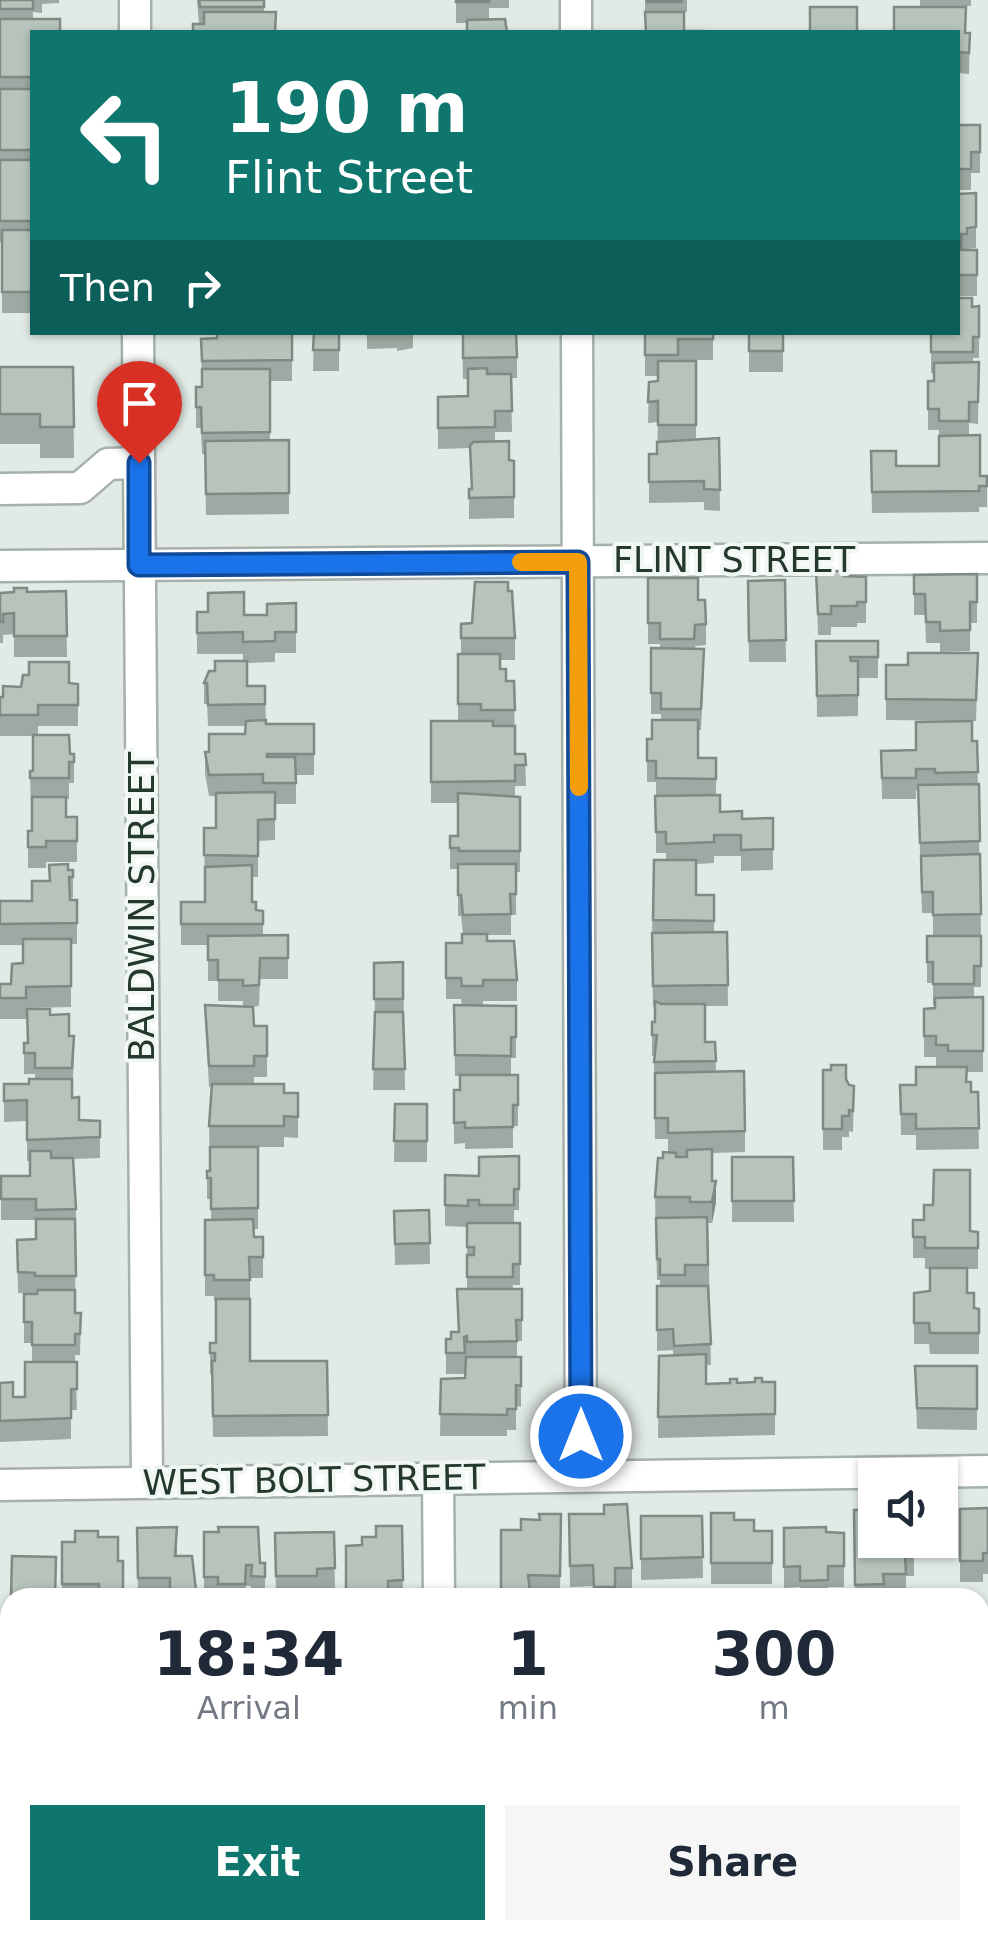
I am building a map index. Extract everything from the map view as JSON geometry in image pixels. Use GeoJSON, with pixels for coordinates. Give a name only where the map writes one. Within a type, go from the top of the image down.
{"type":"FeatureCollection","features":[{"type":"Feature","properties":{"kind":"street"},"geometry":{"type":"LineString","coordinates":[[135,0],[135,30]]}},
{"type":"Feature","properties":{"kind":"street"},"geometry":{"type":"LineString","coordinates":[[576,0],[576,30]]}},
{"type":"Feature","properties":{"kind":"street","name":"BALDWIN STREET"},"geometry":{"type":"LineString","coordinates":[[138,335],[146,1482]]}},
{"type":"Feature","properties":{"kind":"street"},"geometry":{"type":"LineString","coordinates":[[577,335],[582,1476]]}},
{"type":"Feature","properties":{"kind":"street"},"geometry":{"type":"LineString","coordinates":[[0,489],[80,488],[108,464],[139,463]]}},
{"type":"Feature","properties":{"kind":"street","name":"FLINT STREET"},"geometry":{"type":"LineString","coordinates":[[0,566],[988,558]]}},
{"type":"Feature","properties":{"kind":"street","name":"WEST BOLT STREET"},"geometry":{"type":"LineString","coordinates":[[0,1485],[988,1471]]}},
{"type":"Feature","properties":{"kind":"street"},"geometry":{"type":"LineString","coordinates":[[438,1479],[438,1588]]}},
{"type":"Feature","properties":{"kind":"building"},"geometry":{"type":"Polygon","coordinates":[[[0,0],[33,0],[33,9],[0,9],[0,0]]]}},
{"type":"Feature","properties":{"kind":"building"},"geometry":{"type":"Polygon","coordinates":[[[199,0],[264,0],[264,7],[200,7],[199,0]]]}},
{"type":"Feature","properties":{"kind":"building"},"geometry":{"type":"Polygon","coordinates":[[[489,0],[489,2],[456,2],[489,0]]]}},
{"type":"Feature","properties":{"kind":"building"},"geometry":{"type":"Polygon","coordinates":[[[682,0],[682,2],[647,2],[682,0]]]}},
{"type":"Feature","properties":{"kind":"building"},"geometry":{"type":"Polygon","coordinates":[[[810,7],[857,7],[857,30],[810,30],[810,7]]]}},
{"type":"Feature","properties":{"kind":"building"},"geometry":{"type":"Polygon","coordinates":[[[894,7],[966,7],[969,53],[960,52],[960,30],[894,30],[894,7]]]}},
{"type":"Feature","properties":{"kind":"building"},"geometry":{"type":"Polygon","coordinates":[[[204,12],[276,12],[275,30],[193,30],[193,24],[204,24],[204,12]]]}},
{"type":"Feature","properties":{"kind":"building"},"geometry":{"type":"Polygon","coordinates":[[[645,12],[684,12],[684,30],[646,30],[645,12]]]}},
{"type":"Feature","properties":{"kind":"building"},"geometry":{"type":"Polygon","coordinates":[[[0,19],[60,19],[60,30],[30,30],[30,77],[0,77],[0,19]]]}},
{"type":"Feature","properties":{"kind":"building"},"geometry":{"type":"Polygon","coordinates":[[[505,19],[507,30],[467,30],[467,20],[505,19]]]}},
{"type":"Feature","properties":{"kind":"building"},"geometry":{"type":"Polygon","coordinates":[[[0,89],[30,89],[30,150],[0,150],[0,89]]]}},
{"type":"Feature","properties":{"kind":"building"},"geometry":{"type":"Polygon","coordinates":[[[960,125],[980,125],[980,152],[971,152],[971,169],[960,169],[960,125]]]}},
{"type":"Feature","properties":{"kind":"building"},"geometry":{"type":"Polygon","coordinates":[[[0,160],[30,160],[30,221],[0,221],[0,160]]]}},
{"type":"Feature","properties":{"kind":"building"},"geometry":{"type":"Polygon","coordinates":[[[976,193],[976,227],[961,234],[961,250],[977,250],[977,275],[960,275],[960,194],[976,193]]]}},
{"type":"Feature","properties":{"kind":"building"},"geometry":{"type":"Polygon","coordinates":[[[2,230],[30,230],[30,292],[2,292],[2,230]]]}},
{"type":"Feature","properties":{"kind":"building"},"geometry":{"type":"Polygon","coordinates":[[[960,298],[972,298],[972,307],[979,306],[979,337],[973,337],[973,352],[931,352],[931,335],[960,335],[960,298]]]}},
{"type":"Feature","properties":{"kind":"building"},"geometry":{"type":"Polygon","coordinates":[[[292,335],[292,360],[202,361],[201,339],[292,335]]]}},
{"type":"Feature","properties":{"kind":"building"},"geometry":{"type":"Polygon","coordinates":[[[314,335],[339,335],[339,350],[313,350],[314,335]]]}},
{"type":"Feature","properties":{"kind":"building"},"geometry":{"type":"Polygon","coordinates":[[[463,335],[516,335],[517,357],[463,358],[463,335]]]}},
{"type":"Feature","properties":{"kind":"building"},"geometry":{"type":"Polygon","coordinates":[[[645,335],[713,335],[713,339],[678,339],[678,355],[645,355],[645,335]]]}},
{"type":"Feature","properties":{"kind":"building"},"geometry":{"type":"Polygon","coordinates":[[[749,335],[783,335],[783,351],[749,351],[749,335]]]}},
{"type":"Feature","properties":{"kind":"building"},"geometry":{"type":"Polygon","coordinates":[[[658,361],[696,361],[696,425],[658,425],[658,401],[648,402],[649,382],[658,381],[658,361]]]}},
{"type":"Feature","properties":{"kind":"building"},"geometry":{"type":"Polygon","coordinates":[[[979,362],[978,402],[969,402],[969,421],[939,421],[939,409],[928,409],[928,381],[934,381],[934,363],[979,362]]]}},
{"type":"Feature","properties":{"kind":"building"},"geometry":{"type":"Polygon","coordinates":[[[0,367],[73,367],[74,427],[40,427],[40,414],[0,414],[0,367]]]}},
{"type":"Feature","properties":{"kind":"building"},"geometry":{"type":"Polygon","coordinates":[[[487,368],[487,374],[511,374],[512,411],[495,411],[495,427],[438,428],[438,397],[468,396],[468,369],[487,368]]]}},
{"type":"Feature","properties":{"kind":"building"},"geometry":{"type":"Polygon","coordinates":[[[202,369],[270,369],[270,432],[202,433],[196,387],[202,387],[202,369]]]}},
{"type":"Feature","properties":{"kind":"building"},"geometry":{"type":"Polygon","coordinates":[[[980,435],[980,476],[987,476],[987,486],[979,486],[979,491],[872,492],[871,451],[896,451],[896,466],[939,466],[939,436],[980,435]]]}},
{"type":"Feature","properties":{"kind":"building"},"geometry":{"type":"Polygon","coordinates":[[[719,438],[720,490],[704,489],[704,481],[649,482],[649,454],[657,454],[657,442],[719,438]]]}},
{"type":"Feature","properties":{"kind":"building"},"geometry":{"type":"Polygon","coordinates":[[[289,440],[289,493],[206,494],[205,441],[289,440]]]}},
{"type":"Feature","properties":{"kind":"building"},"geometry":{"type":"Polygon","coordinates":[[[509,441],[509,460],[514,461],[514,497],[469,498],[470,446],[473,442],[509,441]]]}},
{"type":"Feature","properties":{"kind":"building"},"geometry":{"type":"Polygon","coordinates":[[[816,571],[845,571],[844,576],[866,577],[866,602],[831,606],[831,614],[818,614],[816,571]]]}},
{"type":"Feature","properties":{"kind":"building"},"geometry":{"type":"Polygon","coordinates":[[[977,574],[977,602],[970,602],[970,630],[940,631],[940,622],[926,622],[925,594],[914,594],[914,575],[977,574]]]}},
{"type":"Feature","properties":{"kind":"building"},"geometry":{"type":"Polygon","coordinates":[[[648,578],[698,578],[698,600],[705,600],[706,624],[695,625],[694,639],[660,639],[660,623],[648,623],[648,578]]]}},
{"type":"Feature","properties":{"kind":"building"},"geometry":{"type":"Polygon","coordinates":[[[785,580],[786,640],[749,641],[748,581],[785,580]]]}},
{"type":"Feature","properties":{"kind":"building"},"geometry":{"type":"Polygon","coordinates":[[[475,582],[508,582],[515,638],[461,638],[461,624],[472,623],[475,582]]]}},
{"type":"Feature","properties":{"kind":"building"},"geometry":{"type":"Polygon","coordinates":[[[14,588],[27,588],[27,592],[66,591],[67,636],[14,636],[14,613],[3,614],[0,622],[0,593],[14,592],[14,588]]]}},
{"type":"Feature","properties":{"kind":"building"},"geometry":{"type":"Polygon","coordinates":[[[244,592],[244,615],[267,615],[267,604],[296,603],[296,632],[275,632],[275,641],[243,642],[243,632],[197,633],[197,612],[208,612],[208,593],[244,592]]]}},
{"type":"Feature","properties":{"kind":"building"},"geometry":{"type":"Polygon","coordinates":[[[816,641],[878,641],[878,657],[850,657],[851,661],[858,661],[858,695],[817,696],[816,641]]]}},
{"type":"Feature","properties":{"kind":"building"},"geometry":{"type":"Polygon","coordinates":[[[651,648],[704,649],[701,709],[661,709],[661,693],[651,693],[651,648]]]}},
{"type":"Feature","properties":{"kind":"building"},"geometry":{"type":"Polygon","coordinates":[[[908,653],[978,653],[976,700],[886,699],[886,665],[908,665],[908,653]]]}},
{"type":"Feature","properties":{"kind":"building"},"geometry":{"type":"Polygon","coordinates":[[[458,654],[500,654],[500,669],[506,669],[506,681],[514,681],[515,710],[481,710],[481,704],[458,704],[458,654]]]}},
{"type":"Feature","properties":{"kind":"building"},"geometry":{"type":"Polygon","coordinates":[[[215,661],[247,661],[247,686],[265,686],[265,704],[208,705],[204,683],[209,671],[215,671],[215,661]]]}},
{"type":"Feature","properties":{"kind":"building"},"geometry":{"type":"Polygon","coordinates":[[[29,662],[69,662],[69,683],[78,684],[78,705],[38,705],[38,715],[0,715],[3,686],[21,687],[23,675],[29,675],[29,662]]]}},
{"type":"Feature","properties":{"kind":"building"},"geometry":{"type":"Polygon","coordinates":[[[266,720],[266,724],[314,724],[314,754],[267,754],[295,757],[296,783],[263,783],[263,774],[209,775],[205,752],[209,752],[209,734],[245,734],[246,721],[266,720]]]}},
{"type":"Feature","properties":{"kind":"building"},"geometry":{"type":"Polygon","coordinates":[[[652,720],[698,720],[698,758],[716,758],[716,779],[656,778],[656,761],[647,761],[652,720]]]}},
{"type":"Feature","properties":{"kind":"building"},"geometry":{"type":"Polygon","coordinates":[[[431,721],[493,721],[493,726],[515,726],[515,754],[525,754],[526,765],[515,765],[515,781],[431,782],[431,721]]]}},
{"type":"Feature","properties":{"kind":"building"},"geometry":{"type":"Polygon","coordinates":[[[972,721],[978,772],[935,773],[935,769],[916,769],[916,778],[882,778],[881,751],[916,750],[916,722],[972,721]]]}},
{"type":"Feature","properties":{"kind":"building"},"geometry":{"type":"Polygon","coordinates":[[[33,735],[69,735],[74,762],[69,762],[69,778],[30,778],[33,735]]]}},
{"type":"Feature","properties":{"kind":"building"},"geometry":{"type":"Polygon","coordinates":[[[979,784],[980,841],[920,843],[918,785],[979,784]]]}},
{"type":"Feature","properties":{"kind":"building"},"geometry":{"type":"Polygon","coordinates":[[[275,792],[275,819],[258,820],[258,856],[204,855],[204,828],[216,828],[216,793],[275,792]]]}},
{"type":"Feature","properties":{"kind":"building"},"geometry":{"type":"Polygon","coordinates":[[[458,793],[520,797],[520,851],[450,848],[450,836],[458,836],[458,793]]]}},
{"type":"Feature","properties":{"kind":"building"},"geometry":{"type":"Polygon","coordinates":[[[720,795],[720,812],[742,811],[742,819],[773,818],[773,849],[741,850],[741,835],[714,835],[714,842],[666,844],[666,832],[656,832],[655,796],[720,795]]]}},
{"type":"Feature","properties":{"kind":"building"},"geometry":{"type":"Polygon","coordinates":[[[32,797],[66,797],[66,817],[77,817],[77,841],[46,841],[46,847],[28,847],[32,797]]]}},
{"type":"Feature","properties":{"kind":"building"},"geometry":{"type":"Polygon","coordinates":[[[980,854],[981,914],[933,915],[933,892],[922,892],[921,856],[980,854]]]}},
{"type":"Feature","properties":{"kind":"building"},"geometry":{"type":"Polygon","coordinates":[[[654,860],[696,860],[696,895],[714,895],[714,921],[653,920],[654,860]]]}},
{"type":"Feature","properties":{"kind":"building"},"geometry":{"type":"Polygon","coordinates":[[[68,864],[68,870],[73,870],[73,877],[69,877],[70,900],[77,900],[77,923],[0,924],[0,901],[32,901],[32,881],[50,881],[49,865],[68,864]]]}},
{"type":"Feature","properties":{"kind":"building"},"geometry":{"type":"Polygon","coordinates":[[[458,864],[516,864],[511,914],[463,915],[458,895],[458,864]]]}},
{"type":"Feature","properties":{"kind":"building"},"geometry":{"type":"Polygon","coordinates":[[[252,865],[252,902],[256,902],[256,910],[263,911],[263,924],[181,924],[181,902],[205,902],[205,867],[252,865]]]}},
{"type":"Feature","properties":{"kind":"building"},"geometry":{"type":"Polygon","coordinates":[[[727,932],[728,985],[653,986],[652,933],[727,932]]]}},
{"type":"Feature","properties":{"kind":"building"},"geometry":{"type":"Polygon","coordinates":[[[462,934],[487,934],[487,941],[514,941],[517,980],[483,980],[483,986],[462,986],[461,978],[446,978],[446,943],[462,943],[462,934]]]}},
{"type":"Feature","properties":{"kind":"building"},"geometry":{"type":"Polygon","coordinates":[[[288,935],[288,958],[260,958],[259,985],[243,986],[243,980],[218,980],[218,960],[208,960],[208,936],[288,935]]]}},
{"type":"Feature","properties":{"kind":"building"},"geometry":{"type":"Polygon","coordinates":[[[927,936],[981,936],[981,966],[974,966],[974,984],[933,984],[933,962],[927,962],[927,936]]]}},
{"type":"Feature","properties":{"kind":"building"},"geometry":{"type":"Polygon","coordinates":[[[23,939],[71,939],[71,986],[26,987],[26,998],[0,998],[0,984],[11,984],[12,964],[23,963],[23,939]]]}},
{"type":"Feature","properties":{"kind":"building"},"geometry":{"type":"Polygon","coordinates":[[[403,962],[403,999],[374,999],[374,963],[403,962]]]}},
{"type":"Feature","properties":{"kind":"building"},"geometry":{"type":"Polygon","coordinates":[[[983,997],[983,1051],[948,1051],[948,1045],[936,1045],[936,1036],[924,1036],[924,1009],[935,1008],[935,998],[983,997]]]}},
{"type":"Feature","properties":{"kind":"building"},"geometry":{"type":"Polygon","coordinates":[[[655,1001],[705,1004],[705,1042],[715,1042],[716,1061],[654,1062],[655,1001]]]}},
{"type":"Feature","properties":{"kind":"building"},"geometry":{"type":"Polygon","coordinates":[[[205,1005],[253,1007],[254,1026],[267,1026],[267,1056],[254,1056],[254,1066],[209,1066],[205,1005]]]}},
{"type":"Feature","properties":{"kind":"building"},"geometry":{"type":"Polygon","coordinates":[[[454,1005],[516,1006],[516,1037],[511,1037],[511,1056],[455,1055],[454,1005]]]}},
{"type":"Feature","properties":{"kind":"building"},"geometry":{"type":"Polygon","coordinates":[[[27,1009],[50,1009],[50,1015],[69,1014],[69,1036],[74,1036],[72,1068],[35,1068],[35,1053],[24,1053],[24,1043],[28,1043],[27,1009]]]}},
{"type":"Feature","properties":{"kind":"building"},"geometry":{"type":"Polygon","coordinates":[[[375,1012],[403,1012],[405,1069],[373,1069],[375,1012]]]}},
{"type":"Feature","properties":{"kind":"building"},"geometry":{"type":"Polygon","coordinates":[[[831,1065],[846,1065],[846,1079],[854,1086],[853,1111],[842,1116],[842,1129],[823,1129],[823,1070],[831,1070],[831,1065]]]}},
{"type":"Feature","properties":{"kind":"building"},"geometry":{"type":"Polygon","coordinates":[[[916,1067],[967,1067],[966,1082],[971,1082],[971,1092],[978,1092],[979,1128],[916,1129],[916,1114],[901,1114],[900,1085],[916,1085],[916,1067]]]}},
{"type":"Feature","properties":{"kind":"building"},"geometry":{"type":"Polygon","coordinates":[[[744,1071],[745,1131],[668,1133],[668,1118],[655,1118],[655,1073],[744,1071]]]}},
{"type":"Feature","properties":{"kind":"building"},"geometry":{"type":"Polygon","coordinates":[[[460,1075],[518,1075],[513,1127],[465,1128],[465,1122],[454,1123],[454,1090],[460,1090],[460,1075]]]}},
{"type":"Feature","properties":{"kind":"building"},"geometry":{"type":"Polygon","coordinates":[[[29,1079],[72,1079],[72,1098],[79,1097],[79,1120],[100,1121],[100,1137],[27,1140],[27,1100],[4,1101],[4,1084],[29,1084],[29,1079]]]}},
{"type":"Feature","properties":{"kind":"building"},"geometry":{"type":"Polygon","coordinates":[[[212,1084],[284,1084],[284,1093],[298,1093],[298,1117],[284,1116],[284,1126],[209,1126],[212,1084]]]}},
{"type":"Feature","properties":{"kind":"building"},"geometry":{"type":"Polygon","coordinates":[[[395,1104],[427,1104],[427,1141],[394,1141],[395,1104]]]}},
{"type":"Feature","properties":{"kind":"building"},"geometry":{"type":"Polygon","coordinates":[[[210,1147],[258,1147],[258,1208],[211,1209],[211,1178],[207,1178],[210,1147]]]}},
{"type":"Feature","properties":{"kind":"building"},"geometry":{"type":"Polygon","coordinates":[[[712,1149],[712,1181],[716,1181],[712,1202],[690,1202],[690,1197],[655,1197],[658,1158],[663,1158],[663,1152],[687,1157],[687,1150],[712,1149]]]}},
{"type":"Feature","properties":{"kind":"building"},"geometry":{"type":"Polygon","coordinates":[[[30,1151],[51,1151],[51,1158],[73,1158],[76,1209],[36,1210],[36,1199],[1,1199],[1,1176],[30,1176],[30,1151]]]}},
{"type":"Feature","properties":{"kind":"building"},"geometry":{"type":"Polygon","coordinates":[[[519,1156],[519,1189],[514,1189],[514,1205],[479,1205],[479,1200],[468,1200],[468,1206],[445,1205],[445,1175],[479,1176],[479,1157],[519,1156]]]}},
{"type":"Feature","properties":{"kind":"building"},"geometry":{"type":"Polygon","coordinates":[[[732,1157],[793,1157],[794,1201],[732,1201],[732,1157]]]}},
{"type":"Feature","properties":{"kind":"building"},"geometry":{"type":"Polygon","coordinates":[[[934,1170],[970,1170],[970,1231],[978,1232],[978,1248],[925,1248],[925,1237],[913,1237],[913,1220],[924,1220],[924,1205],[933,1205],[934,1170]]]}},
{"type":"Feature","properties":{"kind":"building"},"geometry":{"type":"Polygon","coordinates":[[[429,1210],[430,1243],[395,1244],[394,1211],[429,1210]]]}},
{"type":"Feature","properties":{"kind":"building"},"geometry":{"type":"Polygon","coordinates":[[[707,1217],[708,1265],[685,1265],[685,1275],[660,1275],[656,1218],[707,1217]]]}},
{"type":"Feature","properties":{"kind":"building"},"geometry":{"type":"Polygon","coordinates":[[[36,1219],[75,1219],[76,1276],[18,1272],[17,1240],[36,1239],[36,1219]]]}},
{"type":"Feature","properties":{"kind":"building"},"geometry":{"type":"Polygon","coordinates":[[[253,1219],[254,1237],[263,1237],[263,1257],[249,1257],[250,1280],[214,1280],[214,1275],[205,1275],[205,1220],[253,1219]]]}},
{"type":"Feature","properties":{"kind":"building"},"geometry":{"type":"Polygon","coordinates":[[[467,1223],[520,1223],[520,1264],[513,1264],[513,1277],[467,1277],[467,1255],[474,1255],[474,1247],[467,1247],[467,1223]]]}},
{"type":"Feature","properties":{"kind":"building"},"geometry":{"type":"Polygon","coordinates":[[[930,1268],[967,1268],[967,1293],[974,1293],[974,1308],[979,1309],[979,1333],[930,1333],[929,1323],[914,1323],[914,1293],[930,1291],[930,1268]]]}},
{"type":"Feature","properties":{"kind":"building"},"geometry":{"type":"Polygon","coordinates":[[[657,1286],[708,1286],[711,1344],[674,1346],[673,1329],[657,1330],[657,1286]]]}},
{"type":"Feature","properties":{"kind":"building"},"geometry":{"type":"Polygon","coordinates":[[[457,1289],[522,1289],[522,1320],[516,1320],[517,1341],[467,1342],[467,1336],[465,1353],[446,1353],[446,1339],[451,1339],[451,1332],[459,1332],[457,1289]]]}},
{"type":"Feature","properties":{"kind":"building"},"geometry":{"type":"Polygon","coordinates":[[[38,1290],[75,1290],[75,1313],[81,1313],[75,1345],[32,1345],[32,1322],[24,1322],[24,1294],[37,1294],[38,1290]]]}},
{"type":"Feature","properties":{"kind":"building"},"geometry":{"type":"Polygon","coordinates":[[[216,1299],[250,1299],[250,1361],[327,1361],[328,1415],[213,1416],[215,1353],[210,1353],[210,1343],[216,1343],[216,1299]]]}},
{"type":"Feature","properties":{"kind":"building"},"geometry":{"type":"Polygon","coordinates":[[[706,1354],[706,1384],[730,1383],[730,1379],[737,1379],[737,1383],[755,1382],[755,1378],[775,1382],[775,1414],[658,1417],[659,1356],[706,1354]]]}},
{"type":"Feature","properties":{"kind":"building"},"geometry":{"type":"Polygon","coordinates":[[[466,1357],[521,1357],[516,1409],[507,1409],[507,1415],[440,1414],[441,1379],[465,1378],[466,1357]]]}},
{"type":"Feature","properties":{"kind":"building"},"geometry":{"type":"Polygon","coordinates":[[[25,1362],[77,1362],[77,1389],[71,1389],[71,1418],[0,1421],[0,1383],[13,1382],[13,1397],[25,1397],[25,1362]]]}},
{"type":"Feature","properties":{"kind":"building"},"geometry":{"type":"Polygon","coordinates":[[[915,1366],[977,1366],[977,1409],[917,1408],[915,1366]]]}},
{"type":"Feature","properties":{"kind":"building"},"geometry":{"type":"Polygon","coordinates":[[[627,1504],[632,1568],[615,1568],[615,1587],[594,1587],[593,1565],[570,1566],[569,1514],[604,1514],[604,1505],[627,1504]]]}},
{"type":"Feature","properties":{"kind":"building"},"geometry":{"type":"Polygon","coordinates":[[[988,1508],[988,1553],[983,1553],[983,1561],[960,1561],[960,1509],[988,1508]]]}},
{"type":"Feature","properties":{"kind":"building"},"geometry":{"type":"Polygon","coordinates":[[[854,1510],[858,1510],[858,1558],[905,1558],[906,1574],[883,1574],[884,1584],[855,1585],[854,1510]]]}},
{"type":"Feature","properties":{"kind":"building"},"geometry":{"type":"Polygon","coordinates":[[[711,1513],[734,1513],[734,1520],[754,1520],[754,1531],[772,1531],[772,1563],[711,1563],[711,1513]]]}},
{"type":"Feature","properties":{"kind":"building"},"geometry":{"type":"Polygon","coordinates":[[[539,1514],[561,1514],[560,1576],[528,1575],[530,1588],[501,1588],[501,1530],[521,1530],[521,1519],[540,1520],[539,1514]]]}},
{"type":"Feature","properties":{"kind":"building"},"geometry":{"type":"Polygon","coordinates":[[[641,1516],[702,1516],[703,1557],[641,1559],[641,1516]]]}},
{"type":"Feature","properties":{"kind":"building"},"geometry":{"type":"Polygon","coordinates":[[[376,1526],[402,1526],[403,1580],[388,1581],[388,1588],[346,1588],[346,1546],[362,1545],[362,1537],[376,1537],[376,1526]]]}},
{"type":"Feature","properties":{"kind":"building"},"geometry":{"type":"Polygon","coordinates":[[[177,1527],[175,1556],[192,1556],[196,1588],[170,1588],[170,1578],[138,1578],[137,1528],[177,1527]]]}},
{"type":"Feature","properties":{"kind":"building"},"geometry":{"type":"Polygon","coordinates":[[[218,1527],[258,1527],[260,1563],[265,1563],[265,1577],[251,1576],[252,1565],[246,1565],[245,1584],[218,1584],[218,1577],[204,1577],[204,1532],[219,1532],[218,1527]]]}},
{"type":"Feature","properties":{"kind":"building"},"geometry":{"type":"Polygon","coordinates":[[[826,1527],[826,1532],[844,1533],[844,1566],[828,1566],[828,1580],[800,1581],[800,1566],[784,1567],[784,1528],[826,1527]]]}},
{"type":"Feature","properties":{"kind":"building"},"geometry":{"type":"Polygon","coordinates":[[[75,1531],[98,1531],[98,1537],[118,1537],[123,1588],[62,1584],[62,1542],[75,1542],[75,1531]]]}},
{"type":"Feature","properties":{"kind":"building"},"geometry":{"type":"Polygon","coordinates":[[[334,1532],[335,1568],[317,1569],[317,1576],[276,1576],[275,1533],[334,1532]]]}},
{"type":"Feature","properties":{"kind":"building"},"geometry":{"type":"Polygon","coordinates":[[[12,1556],[56,1557],[55,1588],[11,1588],[12,1556]]]}},
{"type":"Feature","properties":{"kind":"slow traffic"},"geometry":{"type":"LineString","coordinates":[[521,562],[578,562],[579,787]]}},
{"type":"Feature","properties":{"kind":"route"},"geometry":{"type":"LineString","coordinates":[[139,463],[139,565],[578,562],[581,1436]]}}]}
